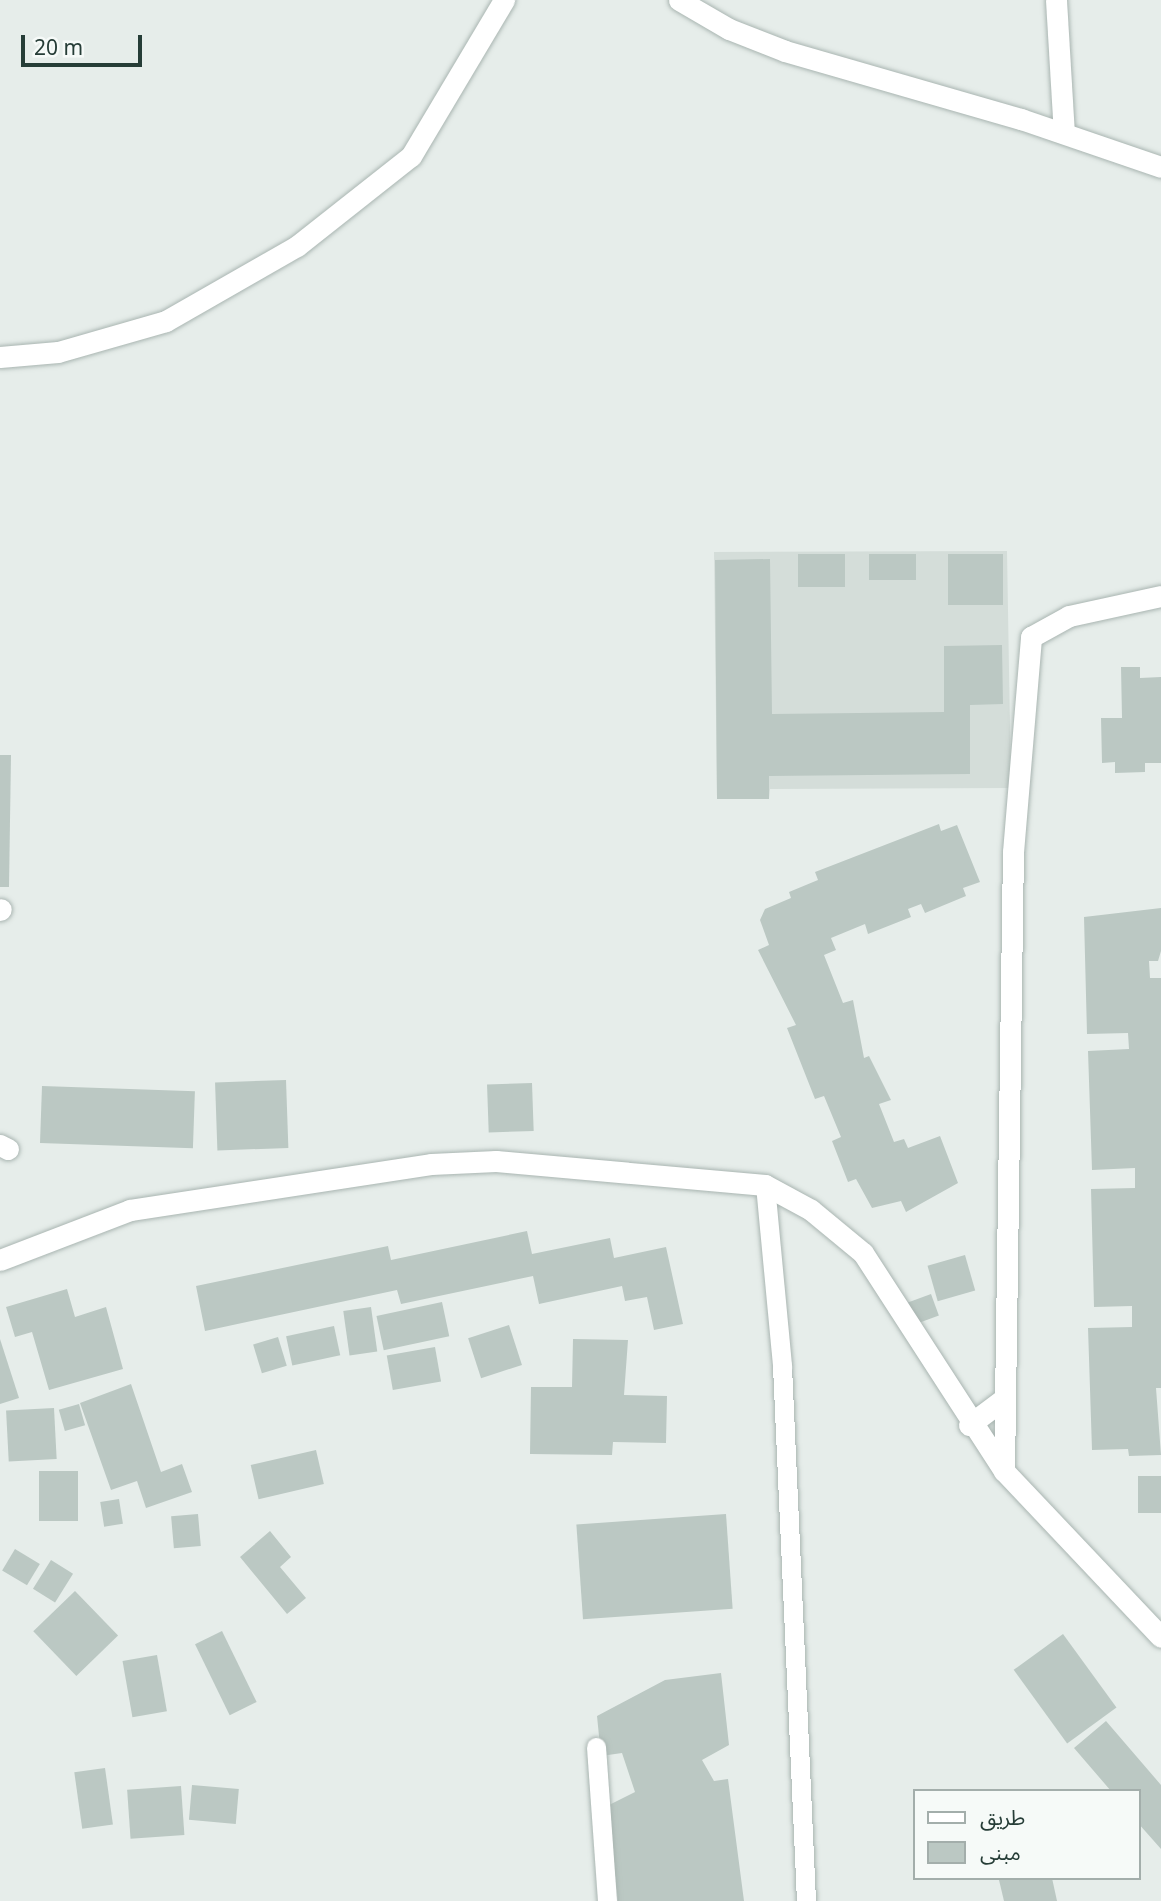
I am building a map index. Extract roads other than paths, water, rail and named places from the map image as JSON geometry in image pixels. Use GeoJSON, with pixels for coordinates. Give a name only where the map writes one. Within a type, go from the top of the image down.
{"type":"FeatureCollection","features":[{"type":"Feature","properties":{"kind":"street"},"geometry":{"type":"LineString","coordinates":[[0,357],[58,352],[166,321],[297,246],[411,156],[504,0]]}},
{"type":"Feature","properties":{"kind":"street"},"geometry":{"type":"LineString","coordinates":[[679,0],[785,51],[1064,133],[1161,167]]}},
{"type":"Feature","properties":{"kind":"street"},"geometry":{"type":"LineString","coordinates":[[1056,0],[1064,133]]}},
{"type":"Feature","properties":{"kind":"street"},"geometry":{"type":"LineString","coordinates":[[1004,1471],[1013,852],[1031,637],[1069,615],[1161,596]]}},
{"type":"Feature","properties":{"kind":"street"},"geometry":{"type":"LineString","coordinates":[[0,1260],[131,1210],[431,1164],[495,1161],[765,1185],[811,1210],[863,1253],[969,1425],[1004,1471],[1161,1637]]}},
{"type":"Feature","properties":{"kind":"street"},"geometry":{"type":"LineString","coordinates":[[969,1425],[1005,1398]]}},
{"type":"Feature","properties":{"kind":"lane"},"geometry":{"type":"LineString","coordinates":[[765,1185],[782,1366],[806,1901]]}},
{"type":"Feature","properties":{"kind":"lane"},"geometry":{"type":"LineString","coordinates":[[596,1747],[607,1901]]}}]}
